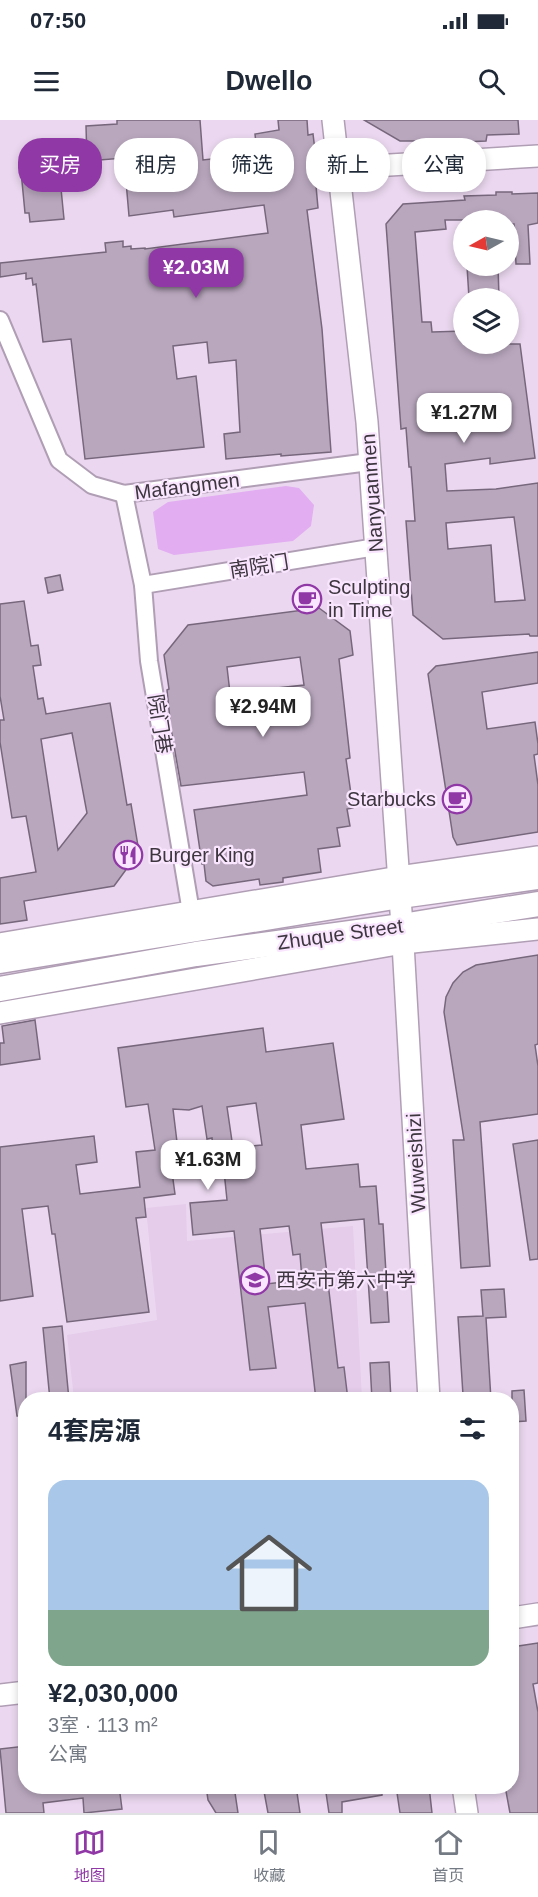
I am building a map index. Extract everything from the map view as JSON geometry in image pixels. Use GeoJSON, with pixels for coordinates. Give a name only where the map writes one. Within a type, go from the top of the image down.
{"type":"FeatureCollection","features":[{"type":"Feature","properties":{"kind":"main road","name":"Zhuque Street"},"geometry":{"type":"LineString","coordinates":[[0,961],[192,920],[399,886],[538,877]]}},
{"type":"Feature","properties":{"kind":"main road","name":"Zhuque Street"},"geometry":{"type":"LineString","coordinates":[[0,989],[196,954],[403,935],[538,904]]}},
{"type":"Feature","properties":{"kind":"street","name":"Nanyuanmen"},"geometry":{"type":"LineString","coordinates":[[333,120],[336,138]]}},
{"type":"Feature","properties":{"kind":"street"},"geometry":{"type":"LineString","coordinates":[[390,165],[538,156]]}},
{"type":"Feature","properties":{"kind":"street","name":"Nanyuanmen"},"geometry":{"type":"LineString","coordinates":[[343,192],[367,423],[403,935]]}},
{"type":"Feature","properties":{"kind":"street","name":"Mafangmen"},"geometry":{"type":"LineString","coordinates":[[0,320],[59,460],[92,485],[124,494],[369,462]]}},
{"type":"Feature","properties":{"kind":"street","name":"院门巷"},"geometry":{"type":"LineString","coordinates":[[124,494],[142,585],[149,661],[196,954]]}},
{"type":"Feature","properties":{"kind":"street","name":"南院门"},"geometry":{"type":"LineString","coordinates":[[142,585],[376,547]]}},
{"type":"Feature","properties":{"kind":"street"},"geometry":{"type":"LineString","coordinates":[[399,886],[538,857]]}},
{"type":"Feature","properties":{"kind":"street"},"geometry":{"type":"LineString","coordinates":[[0,944],[192,920]]}},
{"type":"Feature","properties":{"kind":"street"},"geometry":{"type":"LineString","coordinates":[[0,1013],[403,935],[538,929]]}},
{"type":"Feature","properties":{"kind":"street","name":"Wuweishizi"},"geometry":{"type":"LineString","coordinates":[[403,935],[429,1392]]}},
{"type":"Feature","properties":{"kind":"street"},"geometry":{"type":"LineString","coordinates":[[519,1617],[538,1614]]}},
{"type":"Feature","properties":{"kind":"street"},"geometry":{"type":"LineString","coordinates":[[0,1695],[18,1693]]}},
{"type":"Feature","properties":{"kind":"street"},"geometry":{"type":"LineString","coordinates":[[464,1794],[467,1813]]}},
{"type":"Feature","properties":{"kind":"shaded area"},"geometry":{"type":"Polygon","coordinates":[[[286,486],[299,488],[314,505],[311,526],[293,541],[174,555],[158,549],[153,512],[168,502],[286,486]]]}},
{"type":"Feature","properties":{"kind":"shaded area","name":"西安市第六中学"},"geometry":{"type":"Polygon","coordinates":[[[186,1204],[187,1241],[353,1226],[362,1392],[73,1392],[67,1335],[157,1320],[146,1208],[186,1204]]]}},
{"type":"Feature","properties":{"kind":"building"},"geometry":{"type":"Polygon","coordinates":[[[117,120],[200,120],[203,160],[210,159],[210,192],[294,192],[294,138],[255,138],[255,134],[279,130],[278,120],[307,120],[308,135],[313,134],[313,138],[306,138],[306,192],[317,192],[318,208],[307,210],[322,329],[331,452],[226,459],[224,434],[240,432],[236,360],[209,363],[207,342],[173,346],[177,379],[196,376],[204,447],[85,459],[71,339],[43,342],[36,284],[33,285],[32,278],[26,279],[26,273],[0,277],[0,263],[106,252],[105,243],[123,241],[123,247],[145,249],[268,233],[264,205],[174,217],[173,210],[129,216],[127,192],[198,192],[198,138],[114,138],[114,159],[102,160],[102,138],[86,138],[86,126],[117,124],[117,120]]]}},
{"type":"Feature","properties":{"kind":"building"},"geometry":{"type":"Polygon","coordinates":[[[364,120],[518,120],[519,134],[487,135],[486,141],[486,138],[402,138],[400,141],[364,120]]]}},
{"type":"Feature","properties":{"kind":"building"},"geometry":{"type":"Polygon","coordinates":[[[23,192],[61,192],[64,219],[30,222],[29,213],[25,213],[23,192]]]}},
{"type":"Feature","properties":{"kind":"building"},"geometry":{"type":"Polygon","coordinates":[[[496,192],[538,193],[538,223],[528,225],[530,264],[519,264],[519,210],[453,210],[453,220],[445,220],[446,229],[415,232],[422,322],[431,322],[432,332],[453,331],[453,354],[519,354],[520,344],[535,458],[490,464],[490,458],[445,464],[447,491],[496,489],[538,483],[538,636],[529,634],[443,639],[413,615],[406,521],[415,521],[406,428],[401,429],[386,224],[403,204],[465,200],[464,196],[496,195],[496,192]],[[514,517],[446,523],[448,549],[491,545],[495,602],[525,600],[514,517]]]}},
{"type":"Feature","properties":{"kind":"building"},"geometry":{"type":"Polygon","coordinates":[[[468,276],[498,276],[499,288],[468,288],[468,276]]]}},
{"type":"Feature","properties":{"kind":"building"},"geometry":{"type":"Polygon","coordinates":[[[60,575],[63,590],[48,593],[45,578],[60,575]]]}},
{"type":"Feature","properties":{"kind":"building"},"geometry":{"type":"Polygon","coordinates":[[[24,601],[31,646],[38,645],[41,665],[33,666],[38,699],[43,698],[46,714],[110,703],[127,805],[131,804],[139,852],[114,886],[24,901],[27,920],[0,924],[0,878],[36,872],[26,816],[12,818],[0,742],[0,720],[4,720],[0,696],[0,604],[24,601]],[[72,733],[41,739],[58,850],[87,813],[72,733]]]}},
{"type":"Feature","properties":{"kind":"building"},"geometry":{"type":"Polygon","coordinates":[[[319,608],[350,631],[353,655],[339,659],[350,758],[346,759],[353,808],[347,809],[350,826],[337,828],[340,846],[318,849],[321,872],[283,878],[283,882],[260,885],[259,879],[213,886],[206,881],[194,810],[307,795],[304,772],[181,786],[171,729],[164,655],[188,625],[319,608]],[[300,657],[227,667],[230,693],[304,685],[300,657]]]}},
{"type":"Feature","properties":{"kind":"building"},"geometry":{"type":"Polygon","coordinates":[[[538,652],[538,683],[482,692],[487,729],[535,722],[538,744],[538,754],[534,755],[538,785],[538,832],[457,845],[453,837],[428,674],[436,666],[538,652]]]}},
{"type":"Feature","properties":{"kind":"building"},"geometry":{"type":"Polygon","coordinates":[[[538,955],[538,1044],[535,1045],[538,1066],[538,1114],[480,1122],[490,1266],[461,1268],[453,1140],[464,1140],[444,1012],[446,997],[453,983],[463,972],[476,965],[538,955]]]}},
{"type":"Feature","properties":{"kind":"building"},"geometry":{"type":"Polygon","coordinates":[[[35,1020],[40,1059],[0,1065],[0,1043],[4,1043],[2,1026],[35,1020]]]}},
{"type":"Feature","properties":{"kind":"building"},"geometry":{"type":"Polygon","coordinates":[[[263,1028],[266,1052],[333,1043],[344,1119],[301,1125],[306,1169],[358,1164],[360,1187],[376,1186],[379,1224],[383,1224],[389,1322],[371,1323],[364,1219],[321,1223],[338,1368],[344,1367],[347,1392],[315,1392],[305,1303],[268,1307],[276,1368],[250,1370],[234,1231],[193,1235],[190,1203],[227,1200],[224,1171],[215,1171],[212,1138],[207,1139],[202,1106],[189,1110],[173,1109],[177,1142],[168,1143],[175,1194],[144,1198],[146,1217],[136,1218],[149,1312],[67,1322],[55,1234],[52,1234],[48,1206],[22,1209],[33,1296],[0,1301],[0,1147],[94,1136],[97,1162],[76,1165],[80,1194],[140,1187],[136,1152],[155,1150],[148,1104],[126,1107],[118,1048],[263,1028]],[[256,1103],[227,1107],[233,1148],[262,1145],[256,1103]],[[289,1226],[260,1229],[266,1284],[302,1280],[300,1254],[293,1255],[289,1226]]]}},
{"type":"Feature","properties":{"kind":"building"},"geometry":{"type":"Polygon","coordinates":[[[538,1140],[538,1259],[530,1260],[513,1144],[538,1140]]]}},
{"type":"Feature","properties":{"kind":"building"},"geometry":{"type":"Polygon","coordinates":[[[504,1289],[506,1317],[486,1318],[491,1392],[463,1392],[458,1317],[483,1316],[481,1290],[504,1289]]]}},
{"type":"Feature","properties":{"kind":"building"},"geometry":{"type":"Polygon","coordinates":[[[62,1326],[68,1392],[49,1392],[43,1328],[62,1326]]]}},
{"type":"Feature","properties":{"kind":"building"},"geometry":{"type":"Polygon","coordinates":[[[26,1362],[26,1392],[18,1392],[18,1416],[17,1416],[10,1365],[26,1362]]]}},
{"type":"Feature","properties":{"kind":"building"},"geometry":{"type":"Polygon","coordinates":[[[389,1362],[391,1392],[372,1392],[370,1363],[389,1362]]]}},
{"type":"Feature","properties":{"kind":"building"},"geometry":{"type":"Polygon","coordinates":[[[524,1390],[526,1421],[519,1422],[519,1392],[512,1391],[524,1390]]]}},
{"type":"Feature","properties":{"kind":"building"},"geometry":{"type":"Polygon","coordinates":[[[538,1643],[538,1683],[533,1684],[538,1712],[538,1813],[510,1813],[506,1794],[519,1794],[519,1646],[538,1643]]]}},
{"type":"Feature","properties":{"kind":"building"},"geometry":{"type":"Polygon","coordinates":[[[18,1747],[18,1794],[120,1794],[122,1809],[84,1813],[83,1798],[43,1803],[44,1813],[6,1813],[0,1749],[18,1747]]]}},
{"type":"Feature","properties":{"kind":"building"},"geometry":{"type":"Polygon","coordinates":[[[207,1794],[235,1794],[238,1813],[216,1813],[207,1794]]]}},
{"type":"Feature","properties":{"kind":"building"},"geometry":{"type":"Polygon","coordinates":[[[264,1794],[297,1794],[300,1813],[268,1813],[264,1794]]]}},
{"type":"Feature","properties":{"kind":"building"},"geometry":{"type":"Polygon","coordinates":[[[326,1794],[382,1794],[342,1802],[342,1813],[329,1813],[326,1794]]]}},
{"type":"Feature","properties":{"kind":"building"},"geometry":{"type":"Polygon","coordinates":[[[397,1794],[430,1794],[432,1813],[400,1813],[397,1794]]]}},
{"type":"Feature","properties":{"kind":"place","name":"Sculpting in Time"},"geometry":{"type":"Point","coordinates":[307,599]}},
{"type":"Feature","properties":{"kind":"place","name":"Starbucks"},"geometry":{"type":"Point","coordinates":[457,799]}},
{"type":"Feature","properties":{"kind":"place","name":"Burger King"},"geometry":{"type":"Point","coordinates":[128,855]}},
{"type":"Feature","properties":{"kind":"place","name":"西安市第六中学"},"geometry":{"type":"Point","coordinates":[255,1280]}}]}
